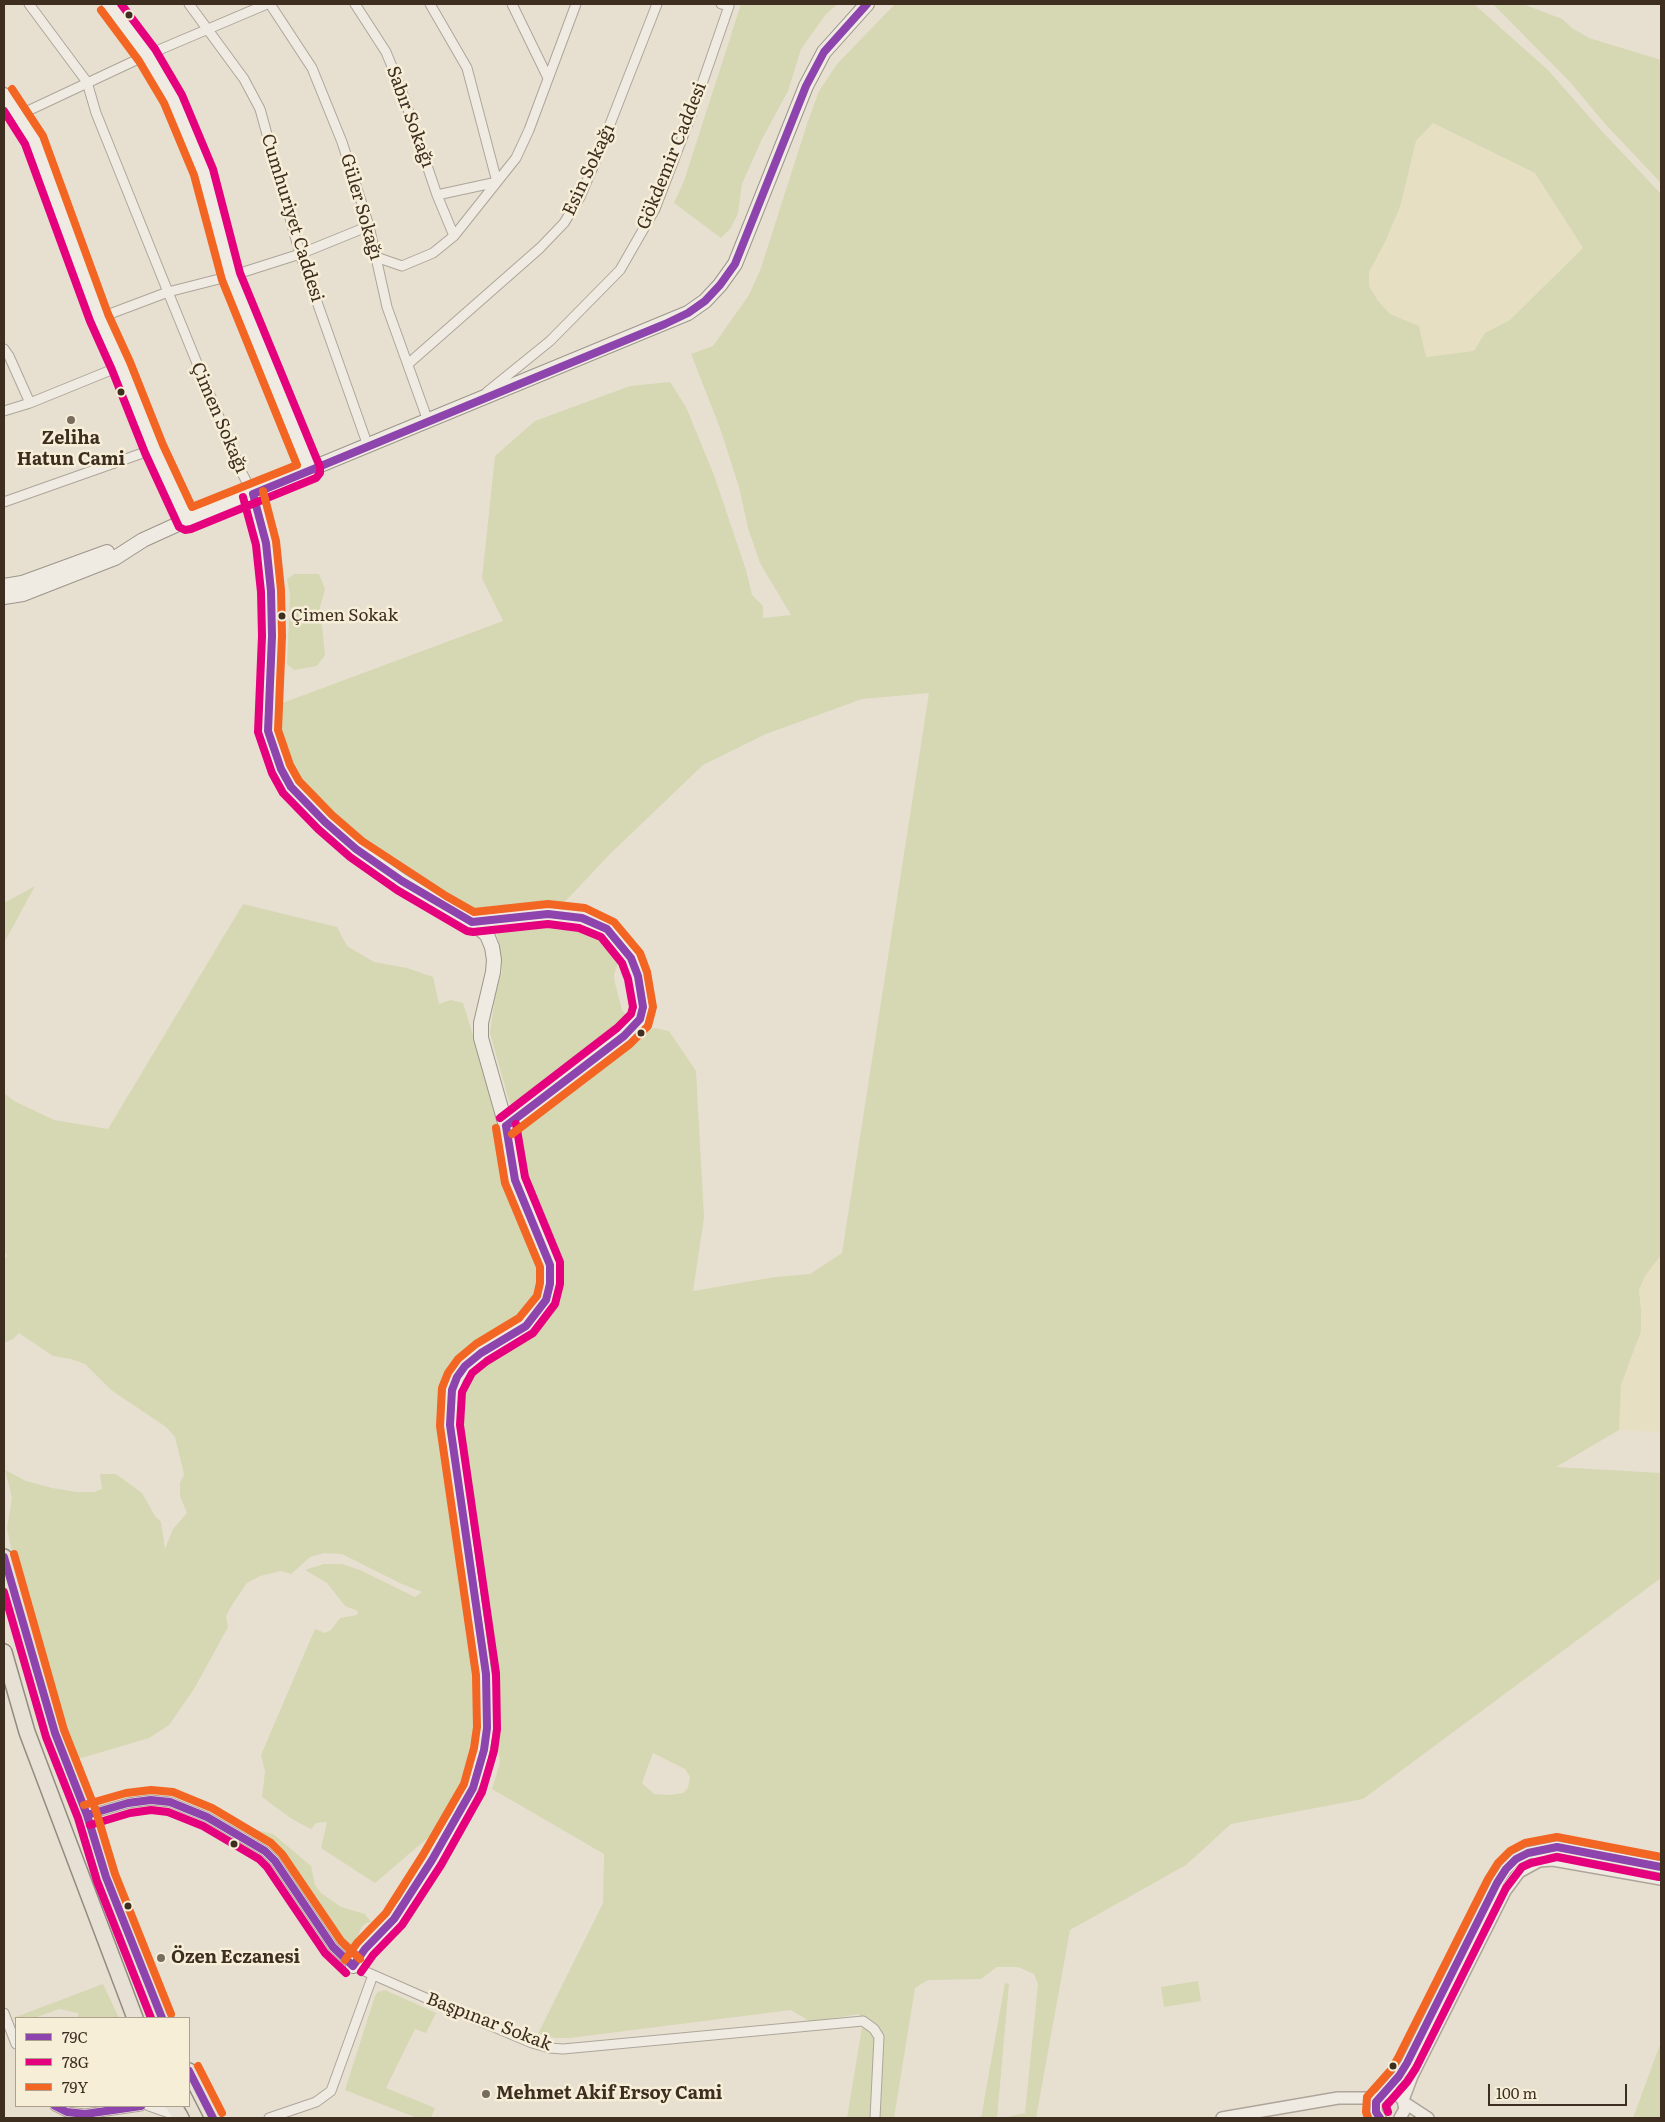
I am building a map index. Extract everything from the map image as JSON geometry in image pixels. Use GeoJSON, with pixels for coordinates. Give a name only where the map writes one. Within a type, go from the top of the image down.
{"type":"FeatureCollection","features":[{"type":"Feature","properties":{"kind":"main road"},"geometry":{"type":"LineString","coordinates":[[109,4],[147,55],[173,99],[202,172],[231,276],[310,470]]}},
{"type":"Feature","properties":{"kind":"main road","name":"Gökdemir Caddesi"},"geometry":{"type":"LineString","coordinates":[[4,597],[23,594],[115,558],[143,540],[187,520],[688,313],[715,291],[735,264],[784,137],[811,77],[824,52],[867,4]]}},
{"type":"Feature","properties":{"kind":"main road"},"geometry":{"type":"LineString","coordinates":[[4,95],[34,140],[100,318],[154,449],[187,520]]}},
{"type":"Feature","properties":{"kind":"main road","name":"Çimen Sokağı"},"geometry":{"type":"LineString","coordinates":[[253,494],[266,543],[271,591],[272,636],[268,731],[281,769],[291,787],[325,822],[356,849],[402,881],[472,922]]}},
{"type":"Feature","properties":{"kind":"main road"},"geometry":{"type":"LineString","coordinates":[[4,586],[22,583],[143,540]]}},
{"type":"Feature","properties":{"kind":"main road"},"geometry":{"type":"LineString","coordinates":[[472,922],[548,914],[582,918],[607,929],[619,942],[631,958],[642,992],[643,1007],[640,1018],[624,1036],[506,1126]]}},
{"type":"Feature","properties":{"kind":"main road"},"geometry":{"type":"LineString","coordinates":[[353,1966],[365,1949],[394,1919],[432,1860],[473,1788],[484,1750],[487,1728],[487,1692],[450,1424],[452,1390],[457,1377],[465,1366],[481,1353],[526,1326],[546,1300],[550,1284],[550,1265],[514,1180],[506,1126],[481,1038],[484,1006],[493,972],[492,948],[487,935],[472,922]]}},
{"type":"Feature","properties":{"kind":"main road"},"geometry":{"type":"LineString","coordinates":[[4,1557],[55,1733],[87,1815],[106,1877],[162,2017]]}},
{"type":"Feature","properties":{"kind":"main road"},"geometry":{"type":"LineString","coordinates":[[4,1652],[28,1732],[135,2017]]}},
{"type":"Feature","properties":{"kind":"main road"},"geometry":{"type":"LineString","coordinates":[[144,2017],[152,2012],[160,2017]]}},
{"type":"Feature","properties":{"kind":"main road"},"geometry":{"type":"LineString","coordinates":[[190,2073],[213,2118]]}},
{"type":"Feature","properties":{"kind":"main road"},"geometry":{"type":"LineString","coordinates":[[175,2107],[181,2118]]}},
{"type":"Feature","properties":{"kind":"street"},"geometry":{"type":"LineString","coordinates":[[29,4],[87,82]]}},
{"type":"Feature","properties":{"kind":"street","name":"Cumhuriyet Caddesi"},"geometry":{"type":"LineString","coordinates":[[189,4],[244,79],[260,109],[300,254],[368,446]]}},
{"type":"Feature","properties":{"kind":"street"},"geometry":{"type":"LineString","coordinates":[[19,115],[147,55],[268,4]]}},
{"type":"Feature","properties":{"kind":"street","name":"Güler Sokağı"},"geometry":{"type":"LineString","coordinates":[[268,4],[312,68],[342,142],[369,226],[387,306],[428,421]]}},
{"type":"Feature","properties":{"kind":"street","name":"Sabır Sokağı"},"geometry":{"type":"LineString","coordinates":[[355,4],[386,52],[400,86],[437,195],[454,236]]}},
{"type":"Feature","properties":{"kind":"street"},"geometry":{"type":"LineString","coordinates":[[430,4],[467,68],[497,182]]}},
{"type":"Feature","properties":{"kind":"street"},"geometry":{"type":"LineString","coordinates":[[512,4],[548,78]]}},
{"type":"Feature","properties":{"kind":"street"},"geometry":{"type":"LineString","coordinates":[[376,257],[402,266],[432,253],[454,236],[516,158],[529,130],[576,4]]}},
{"type":"Feature","properties":{"kind":"street","name":"Esin Sokağı"},"geometry":{"type":"LineString","coordinates":[[408,364],[540,248],[564,223],[580,197],[596,160],[657,4]]}},
{"type":"Feature","properties":{"kind":"street","name":"Gökdemir Caddesi"},"geometry":{"type":"LineString","coordinates":[[477,400],[550,341],[620,270],[655,209],[693,110],[729,6],[721,4]]}},
{"type":"Feature","properties":{"kind":"street","name":"Çimen Sokağı"},"geometry":{"type":"LineString","coordinates":[[87,82],[96,113],[168,292],[241,471],[253,494]]}},
{"type":"Feature","properties":{"kind":"street"},"geometry":{"type":"LineString","coordinates":[[437,195],[497,182]]}},
{"type":"Feature","properties":{"kind":"street"},"geometry":{"type":"LineString","coordinates":[[100,318],[168,292],[231,276],[300,254],[369,226]]}},
{"type":"Feature","properties":{"kind":"street"},"geometry":{"type":"LineString","coordinates":[[4,349],[30,403]]}},
{"type":"Feature","properties":{"kind":"street"},"geometry":{"type":"LineString","coordinates":[[4,411],[30,403],[121,366]]}},
{"type":"Feature","properties":{"kind":"street"},"geometry":{"type":"LineString","coordinates":[[4,502],[154,449]]}},
{"type":"Feature","properties":{"kind":"street","name":"Başpınar Sokak"},"geometry":{"type":"LineString","coordinates":[[87,1815],[128,1803],[151,1800],[170,1802],[207,1817],[265,1851],[276,1861],[333,1946],[353,1966],[532,2042],[563,2049],[863,2021],[874,2029],[879,2038],[875,2118]]}},
{"type":"Feature","properties":{"kind":"street"},"geometry":{"type":"LineString","coordinates":[[1379,2116],[1376,2103],[1399,2076],[1407,2063],[1498,1883],[1506,1869],[1516,1859],[1534,1851],[1557,1847],[1661,1867]]}},
{"type":"Feature","properties":{"kind":"street"},"geometry":{"type":"LineString","coordinates":[[1427,2118],[1400,2118],[1405,2109],[1404,2101],[1412,2076],[1505,1891],[1519,1872],[1539,1861],[1553,1860],[1661,1879]]}},
{"type":"Feature","properties":{"kind":"street"},"geometry":{"type":"LineString","coordinates":[[268,2118],[316,2102],[327,2095],[332,2089],[373,1975]]}},
{"type":"Feature","properties":{"kind":"street"},"geometry":{"type":"LineString","coordinates":[[4,2013],[15,2041]]}},
{"type":"Feature","properties":{"kind":"street"},"geometry":{"type":"LineString","coordinates":[[1222,2118],[1338,2098],[1380,2096],[1386,2093],[1396,2093],[1427,2118]]}},
{"type":"Feature","properties":{"kind":"street"},"geometry":{"type":"LineString","coordinates":[[1338,2098],[1361,2103],[1379,2116]]}},
{"type":"Feature","properties":{"kind":"street"},"geometry":{"type":"LineString","coordinates":[[57,2107],[67,2112],[85,2114],[134,2107]]}},
{"type":"Feature","properties":{"kind":"street"},"geometry":{"type":"LineString","coordinates":[[152,2107],[177,2118]]}},
{"type":"Feature","properties":{"kind":"shaded area"},"geometry":{"type":"Polygon","coordinates":[[[1433,123],[1535,173],[1583,248],[1510,320],[1485,333],[1474,351],[1426,357],[1419,326],[1390,314],[1378,301],[1369,286],[1369,272],[1385,242],[1400,207],[1416,141],[1433,123]]]}},
{"type":"Feature","properties":{"kind":"shaded area"},"geometry":{"type":"Polygon","coordinates":[[[1661,1255],[1661,1432],[1619,1430],[1621,1385],[1635,1348],[1641,1311],[1639,1290],[1645,1276],[1661,1255]]]}},
{"type":"Feature","properties":{"kind":"green space"},"geometry":{"type":"Polygon","coordinates":[[[741,4],[838,4],[826,14],[801,49],[788,91],[762,139],[742,184],[738,213],[731,228],[721,238],[674,203],[684,181],[741,4]]]}},
{"type":"Feature","properties":{"kind":"green space"},"geometry":{"type":"Polygon","coordinates":[[[895,4],[1474,4],[1548,70],[1661,194],[1661,1255],[1645,1276],[1639,1290],[1641,1331],[1621,1385],[1619,1430],[1556,1467],[1661,1473],[1661,1578],[1363,1799],[1231,1824],[1186,1865],[1070,1930],[1036,2118],[1002,2118],[1025,2113],[1038,1984],[1034,1974],[1018,1967],[997,1967],[981,1979],[928,1980],[915,1988],[894,2118],[847,2118],[863,2021],[859,2014],[809,2021],[791,2010],[570,2038],[556,2038],[538,2034],[603,1903],[604,1854],[492,1789],[500,1763],[478,1566],[458,1429],[459,1398],[462,1386],[469,1372],[478,1364],[539,1324],[554,1298],[557,1272],[556,1257],[552,1244],[527,1193],[522,1175],[519,1155],[521,1131],[525,1122],[645,1031],[655,1028],[669,1031],[696,1071],[704,1218],[693,1291],[775,1277],[810,1274],[842,1253],[929,693],[862,699],[766,734],[703,765],[610,854],[558,909],[520,908],[486,914],[468,911],[443,901],[358,842],[328,817],[300,785],[286,758],[277,732],[277,705],[503,621],[482,578],[495,456],[535,421],[630,386],[670,382],[686,407],[714,475],[746,570],[752,595],[763,606],[763,618],[791,615],[760,563],[748,528],[739,487],[720,428],[691,354],[713,346],[749,295],[761,268],[819,91],[837,64],[895,4]],[[1433,123],[1416,141],[1400,207],[1385,242],[1369,272],[1369,286],[1378,301],[1390,314],[1419,326],[1426,357],[1474,351],[1485,333],[1510,320],[1583,248],[1535,173],[1433,123]],[[653,1753],[642,1783],[654,1794],[670,1795],[683,1793],[688,1788],[690,1777],[685,1769],[653,1753]]]}},
{"type":"Feature","properties":{"kind":"green space"},"geometry":{"type":"Polygon","coordinates":[[[1493,4],[1523,4],[1562,19],[1572,28],[1589,38],[1661,60],[1661,183],[1606,125],[1570,82],[1493,4]]]}},
{"type":"Feature","properties":{"kind":"green space"},"geometry":{"type":"Polygon","coordinates":[[[294,574],[319,574],[325,589],[320,607],[325,655],[317,666],[294,670],[287,664],[290,595],[287,579],[294,574]]]}},
{"type":"Feature","properties":{"kind":"green space"},"geometry":{"type":"Polygon","coordinates":[[[35,886],[4,943],[4,903],[35,886]]]}},
{"type":"Feature","properties":{"kind":"green space"},"geometry":{"type":"Polygon","coordinates":[[[243,904],[337,927],[347,946],[374,962],[407,968],[433,977],[439,1004],[451,1000],[463,1003],[504,1135],[507,1172],[513,1196],[534,1242],[544,1276],[540,1294],[534,1306],[521,1320],[465,1354],[447,1376],[443,1412],[445,1445],[466,1594],[467,1614],[476,1666],[480,1727],[471,1771],[430,1836],[375,1883],[321,1848],[327,1822],[316,1823],[311,1829],[292,1819],[262,1797],[265,1772],[261,1755],[315,1629],[325,1633],[331,1630],[340,1618],[357,1615],[358,1611],[345,1606],[327,1583],[305,1570],[324,1564],[342,1564],[360,1570],[415,1597],[422,1592],[342,1554],[324,1553],[310,1557],[291,1574],[281,1571],[260,1576],[247,1583],[232,1605],[226,1616],[228,1627],[194,1689],[169,1725],[149,1738],[78,1759],[15,1568],[7,1528],[12,1498],[5,1470],[26,1481],[77,1492],[94,1492],[102,1489],[100,1474],[116,1474],[142,1493],[155,1516],[161,1522],[165,1549],[173,1529],[187,1513],[180,1496],[180,1483],[184,1474],[175,1437],[166,1427],[111,1390],[85,1364],[53,1356],[19,1333],[13,1339],[4,1343],[4,1259],[7,1256],[4,1250],[4,1093],[14,1101],[54,1120],[108,1129],[243,904]]]}},
{"type":"Feature","properties":{"kind":"green space"},"geometry":{"type":"Polygon","coordinates":[[[565,922],[585,928],[609,945],[618,964],[614,974],[622,1010],[628,1017],[625,1024],[616,1034],[521,1106],[516,1107],[511,1105],[509,1101],[490,1033],[496,991],[502,972],[502,961],[496,929],[565,922]]]}},
{"type":"Feature","properties":{"kind":"green space"},"geometry":{"type":"Polygon","coordinates":[[[244,1827],[273,1834],[311,1866],[315,1885],[321,1893],[341,1907],[365,1914],[371,1922],[366,1923],[361,1928],[353,1948],[345,1945],[334,1931],[284,1852],[244,1827]]]}},
{"type":"Feature","properties":{"kind":"green space"},"geometry":{"type":"Polygon","coordinates":[[[1198,1981],[1201,2001],[1164,2007],[1161,1987],[1198,1981]]]}},
{"type":"Feature","properties":{"kind":"green space"},"geometry":{"type":"Polygon","coordinates":[[[1005,1983],[1009,1984],[997,2118],[981,2118],[1005,1983]]]}},
{"type":"Feature","properties":{"kind":"green space"},"geometry":{"type":"Polygon","coordinates":[[[103,1984],[119,2017],[78,2017],[78,2013],[59,2009],[37,2017],[16,2017],[103,1984]]]}},
{"type":"Feature","properties":{"kind":"green space"},"geometry":{"type":"Polygon","coordinates":[[[385,1990],[436,2013],[426,2033],[415,2029],[386,2088],[435,2108],[431,2118],[417,2118],[345,2090],[375,1996],[378,1992],[385,1990]]]}},
{"type":"Feature","properties":{"kind":"green space"},"geometry":{"type":"Polygon","coordinates":[[[1661,2042],[1661,2118],[1633,2118],[1661,2042]]]}},
{"type":"Feature","properties":{"kind":"transit line","name":"78G"},"geometry":{"type":"LineString","coordinates":[[4,111],[25,144],[90,321],[145,453],[179,527],[185,530],[191,529],[316,478],[320,473],[320,467],[240,273],[213,169],[182,95],[155,49],[121,4]]}},
{"type":"Feature","properties":{"kind":"transit line","name":"79C"},"geometry":{"type":"LineString","coordinates":[[253,494],[665,324],[688,313],[705,301],[720,285],[735,264],[806,86],[824,52],[867,4]]}},
{"type":"Feature","properties":{"kind":"transit line","name":"79Y"},"geometry":{"type":"LineString","coordinates":[[12,89],[43,136],[108,314],[130,362],[163,445],[192,507],[297,465],[222,280],[194,175],[164,103],[139,61],[101,10]]}},
{"type":"Feature","properties":{"kind":"transit line","name":"79Y"},"geometry":{"type":"LineString","coordinates":[[263,491],[276,541],[281,590],[282,636],[278,730],[290,765],[299,781],[332,815],[362,841],[474,912],[548,904],[585,908],[614,922],[640,953],[647,972],[653,1007],[648,1026],[630,1044],[512,1134]]}},
{"type":"Feature","properties":{"kind":"transit line","name":"79C"},"geometry":{"type":"LineString","coordinates":[[253,494],[266,543],[271,591],[272,636],[268,731],[281,769],[291,787],[325,822],[356,849],[402,881],[472,922],[548,914],[582,918],[607,929],[631,958],[638,976],[643,1007],[640,1019],[624,1036],[506,1126]]}},
{"type":"Feature","properties":{"kind":"transit line","name":"78G"},"geometry":{"type":"LineString","coordinates":[[243,497],[256,545],[261,592],[262,636],[258,732],[272,773],[283,793],[318,829],[350,857],[397,890],[467,931],[473,932],[548,924],[579,928],[601,937],[622,963],[628,979],[633,1007],[631,1014],[617,1028],[500,1118]]}},
{"type":"Feature","properties":{"kind":"transit line","name":"78G"},"geometry":{"type":"LineString","coordinates":[[361,1972],[373,1955],[402,1925],[441,1865],[482,1792],[494,1751],[497,1729],[496,1673],[460,1425],[462,1392],[472,1373],[487,1361],[533,1333],[555,1304],[560,1284],[560,1262],[525,1177],[516,1124]]}},
{"type":"Feature","properties":{"kind":"transit line","name":"79C"},"geometry":{"type":"LineString","coordinates":[[353,1966],[365,1949],[394,1919],[432,1860],[473,1788],[484,1750],[487,1728],[486,1674],[450,1425],[452,1390],[457,1377],[465,1366],[481,1353],[526,1326],[546,1300],[550,1284],[550,1265],[515,1180],[506,1126]]}},
{"type":"Feature","properties":{"kind":"transit line","name":"79Y"},"geometry":{"type":"LineString","coordinates":[[345,1960],[357,1943],[386,1913],[423,1855],[464,1784],[474,1748],[477,1727],[476,1675],[440,1426],[442,1388],[448,1373],[458,1359],[476,1344],[519,1318],[537,1296],[540,1283],[540,1267],[505,1183],[496,1128]]}},
{"type":"Feature","properties":{"kind":"transit line","name":"79Y"},"geometry":{"type":"LineString","coordinates":[[14,1554],[64,1730],[96,1811],[115,1874],[171,2014]]}},
{"type":"Feature","properties":{"kind":"transit line","name":"79C"},"geometry":{"type":"LineString","coordinates":[[4,1557],[55,1733],[87,1815],[106,1877],[162,2017]]}},
{"type":"Feature","properties":{"kind":"transit line","name":"78G"},"geometry":{"type":"LineString","coordinates":[[4,1592],[46,1737],[78,1818],[97,1881],[151,2017]]}},
{"type":"Feature","properties":{"kind":"transit line","name":"79Y"},"geometry":{"type":"LineString","coordinates":[[84,1805],[126,1793],[151,1790],[173,1792],[212,1808],[271,1843],[282,1854],[341,1941],[360,1959]]}},
{"type":"Feature","properties":{"kind":"transit line","name":"79C"},"geometry":{"type":"LineString","coordinates":[[87,1815],[128,1803],[151,1800],[170,1802],[207,1817],[265,1851],[275,1861],[333,1947],[353,1966]]}},
{"type":"Feature","properties":{"kind":"transit line","name":"78G"},"geometry":{"type":"LineString","coordinates":[[90,1825],[130,1813],[151,1810],[168,1812],[203,1826],[259,1859],[267,1867],[325,1953],[346,1973]]}},
{"type":"Feature","properties":{"kind":"transit line","name":"79Y"},"geometry":{"type":"LineString","coordinates":[[1368,2118],[1366,2112],[1367,2097],[1391,2070],[1398,2058],[1488,1879],[1498,1863],[1510,1851],[1525,1843],[1557,1837],[1661,1857]]}},
{"type":"Feature","properties":{"kind":"transit line","name":"79C"},"geometry":{"type":"LineString","coordinates":[[1380,2118],[1376,2112],[1376,2102],[1399,2076],[1407,2063],[1497,1883],[1506,1869],[1516,1859],[1528,1853],[1557,1847],[1661,1867]]}},
{"type":"Feature","properties":{"kind":"transit line","name":"78G"},"geometry":{"type":"LineString","coordinates":[[1388,2112],[1386,2106],[1407,2082],[1416,2068],[1506,1888],[1522,1867],[1557,1857],[1659,1877]]}},
{"type":"Feature","properties":{"kind":"transit line","name":"79Y"},"geometry":{"type":"LineString","coordinates":[[198,2066],[222,2113]]}},
{"type":"Feature","properties":{"kind":"transit line","name":"79C"},"geometry":{"type":"LineString","coordinates":[[190,2073],[213,2118]]}},
{"type":"Feature","properties":{"kind":"transit line","name":"79C"},"geometry":{"type":"LineString","coordinates":[[57,2107],[67,2112],[85,2114],[134,2107]]}},
{"type":"Feature","properties":{"kind":"place","name":"Zeliha Hatun Cami"},"geometry":{"type":"Point","coordinates":[71,420]}},
{"type":"Feature","properties":{"kind":"place","name":"Çimen Sokak"},"geometry":{"type":"Point","coordinates":[282,616]}},
{"type":"Feature","properties":{"kind":"place","name":"Özen Eczanesi"},"geometry":{"type":"Point","coordinates":[161,1958]}},
{"type":"Feature","properties":{"kind":"place","name":"Mehmet Akif Ersoy Cami"},"geometry":{"type":"Point","coordinates":[486,2094]}}]}
